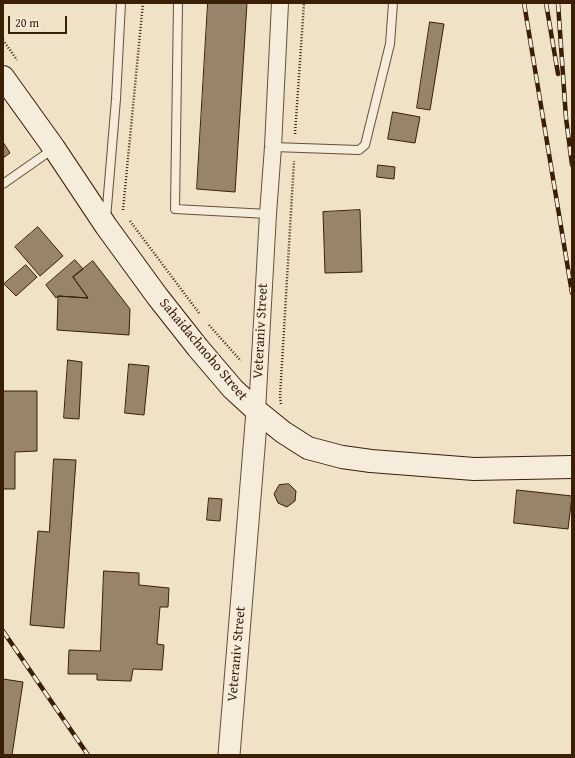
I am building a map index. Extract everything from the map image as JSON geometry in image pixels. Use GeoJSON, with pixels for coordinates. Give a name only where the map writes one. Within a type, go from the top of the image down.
{"type":"FeatureCollection","features":[{"type":"Feature","properties":{"kind":"main road","name":"Sahaidachnoho Street"},"geometry":{"type":"LineString","coordinates":[[12,71],[54,148],[106,226],[157,296],[233,389],[256,411],[283,432],[308,448],[342,457],[371,461],[474,469],[572,466]]}},
{"type":"Feature","properties":{"kind":"street","name":"Veteraniv Street"},"geometry":{"type":"LineString","coordinates":[[229,755],[256,411],[273,147],[280,3]]}},
{"type":"Feature","properties":{"kind":"lane"},"geometry":{"type":"LineString","coordinates":[[106,226],[116,99],[121,3]]}},
{"type":"Feature","properties":{"kind":"lane"},"geometry":{"type":"LineString","coordinates":[[178,3],[175,209],[268,214]]}},
{"type":"Feature","properties":{"kind":"lane"},"geometry":{"type":"LineString","coordinates":[[273,147],[358,150],[365,146],[390,44],[393,3]]}},
{"type":"Feature","properties":{"kind":"lane"},"geometry":{"type":"LineString","coordinates":[[3,184],[54,148]]}},
{"type":"Feature","properties":{"kind":"path"},"geometry":{"type":"LineString","coordinates":[[108,190],[123,210],[142,3]]}},
{"type":"Feature","properties":{"kind":"path"},"geometry":{"type":"LineString","coordinates":[[282,410],[280,397],[304,3]]}},
{"type":"Feature","properties":{"kind":"path"},"geometry":{"type":"LineString","coordinates":[[3,40],[12,71]]}},
{"type":"Feature","properties":{"kind":"path"},"geometry":{"type":"LineString","coordinates":[[127,217],[201,316]]}},
{"type":"Feature","properties":{"kind":"path"},"geometry":{"type":"LineString","coordinates":[[206,322],[258,379],[280,397]]}},
{"type":"Feature","properties":{"kind":"building"},"geometry":{"type":"Polygon","coordinates":[[[208,3],[247,3],[235,192],[197,189],[208,3]]]}},
{"type":"Feature","properties":{"kind":"building"},"geometry":{"type":"Polygon","coordinates":[[[430,22],[444,24],[430,110],[417,108],[430,22]]]}},
{"type":"Feature","properties":{"kind":"building"},"geometry":{"type":"Polygon","coordinates":[[[393,112],[420,117],[415,143],[388,139],[393,112]]]}},
{"type":"Feature","properties":{"kind":"building"},"geometry":{"type":"Polygon","coordinates":[[[3,142],[10,153],[3,158],[3,142]]]}},
{"type":"Feature","properties":{"kind":"building"},"geometry":{"type":"Polygon","coordinates":[[[378,165],[395,167],[394,179],[377,177],[378,165]]]}},
{"type":"Feature","properties":{"kind":"building"},"geometry":{"type":"Polygon","coordinates":[[[360,210],[362,272],[325,273],[323,212],[360,210]]]}},
{"type":"Feature","properties":{"kind":"building"},"geometry":{"type":"Polygon","coordinates":[[[38,227],[63,256],[40,276],[15,247],[38,227]]]}},
{"type":"Feature","properties":{"kind":"building"},"geometry":{"type":"Polygon","coordinates":[[[75,260],[83,269],[73,277],[88,298],[58,296],[56,298],[46,285],[75,260]]]}},
{"type":"Feature","properties":{"kind":"building"},"geometry":{"type":"Polygon","coordinates":[[[93,261],[130,309],[129,335],[57,330],[58,296],[88,298],[73,277],[93,261]]]}},
{"type":"Feature","properties":{"kind":"building"},"geometry":{"type":"Polygon","coordinates":[[[26,265],[37,277],[16,296],[4,284],[26,265]]]}},
{"type":"Feature","properties":{"kind":"building"},"geometry":{"type":"Polygon","coordinates":[[[68,360],[82,362],[79,419],[64,418],[68,360]]]}},
{"type":"Feature","properties":{"kind":"building"},"geometry":{"type":"Polygon","coordinates":[[[129,364],[149,366],[144,415],[125,413],[129,364]]]}},
{"type":"Feature","properties":{"kind":"building"},"geometry":{"type":"Polygon","coordinates":[[[3,391],[37,391],[37,451],[15,452],[15,489],[3,489],[3,391]]]}},
{"type":"Feature","properties":{"kind":"building"},"geometry":{"type":"Polygon","coordinates":[[[54,459],[76,460],[64,628],[30,625],[38,531],[49,532],[54,459]]]}},
{"type":"Feature","properties":{"kind":"building"},"geometry":{"type":"Polygon","coordinates":[[[289,484],[296,491],[295,501],[287,507],[278,503],[274,494],[279,485],[289,484]]]}},
{"type":"Feature","properties":{"kind":"building"},"geometry":{"type":"Polygon","coordinates":[[[517,490],[572,496],[568,529],[514,523],[517,490]]]}},
{"type":"Feature","properties":{"kind":"building"},"geometry":{"type":"Polygon","coordinates":[[[209,498],[222,499],[220,521],[207,520],[209,498]]]}},
{"type":"Feature","properties":{"kind":"building"},"geometry":{"type":"Polygon","coordinates":[[[104,571],[139,573],[139,585],[169,588],[168,607],[160,607],[157,644],[164,645],[162,670],[133,669],[131,681],[97,680],[97,674],[68,674],[69,650],[100,651],[104,571]]]}},
{"type":"Feature","properties":{"kind":"building"},"geometry":{"type":"Polygon","coordinates":[[[3,679],[23,682],[12,755],[3,755],[3,679]]]}},
{"type":"Feature","properties":{"kind":"railway"},"geometry":{"type":"LineString","coordinates":[[524,3],[572,293]]}},
{"type":"Feature","properties":{"kind":"railway"},"geometry":{"type":"LineString","coordinates":[[546,3],[558,74]]}},
{"type":"Feature","properties":{"kind":"railway"},"geometry":{"type":"LineString","coordinates":[[558,3],[566,118],[572,165]]}},
{"type":"Feature","properties":{"kind":"railway"},"geometry":{"type":"LineString","coordinates":[[3,631],[88,755]]}}]}
